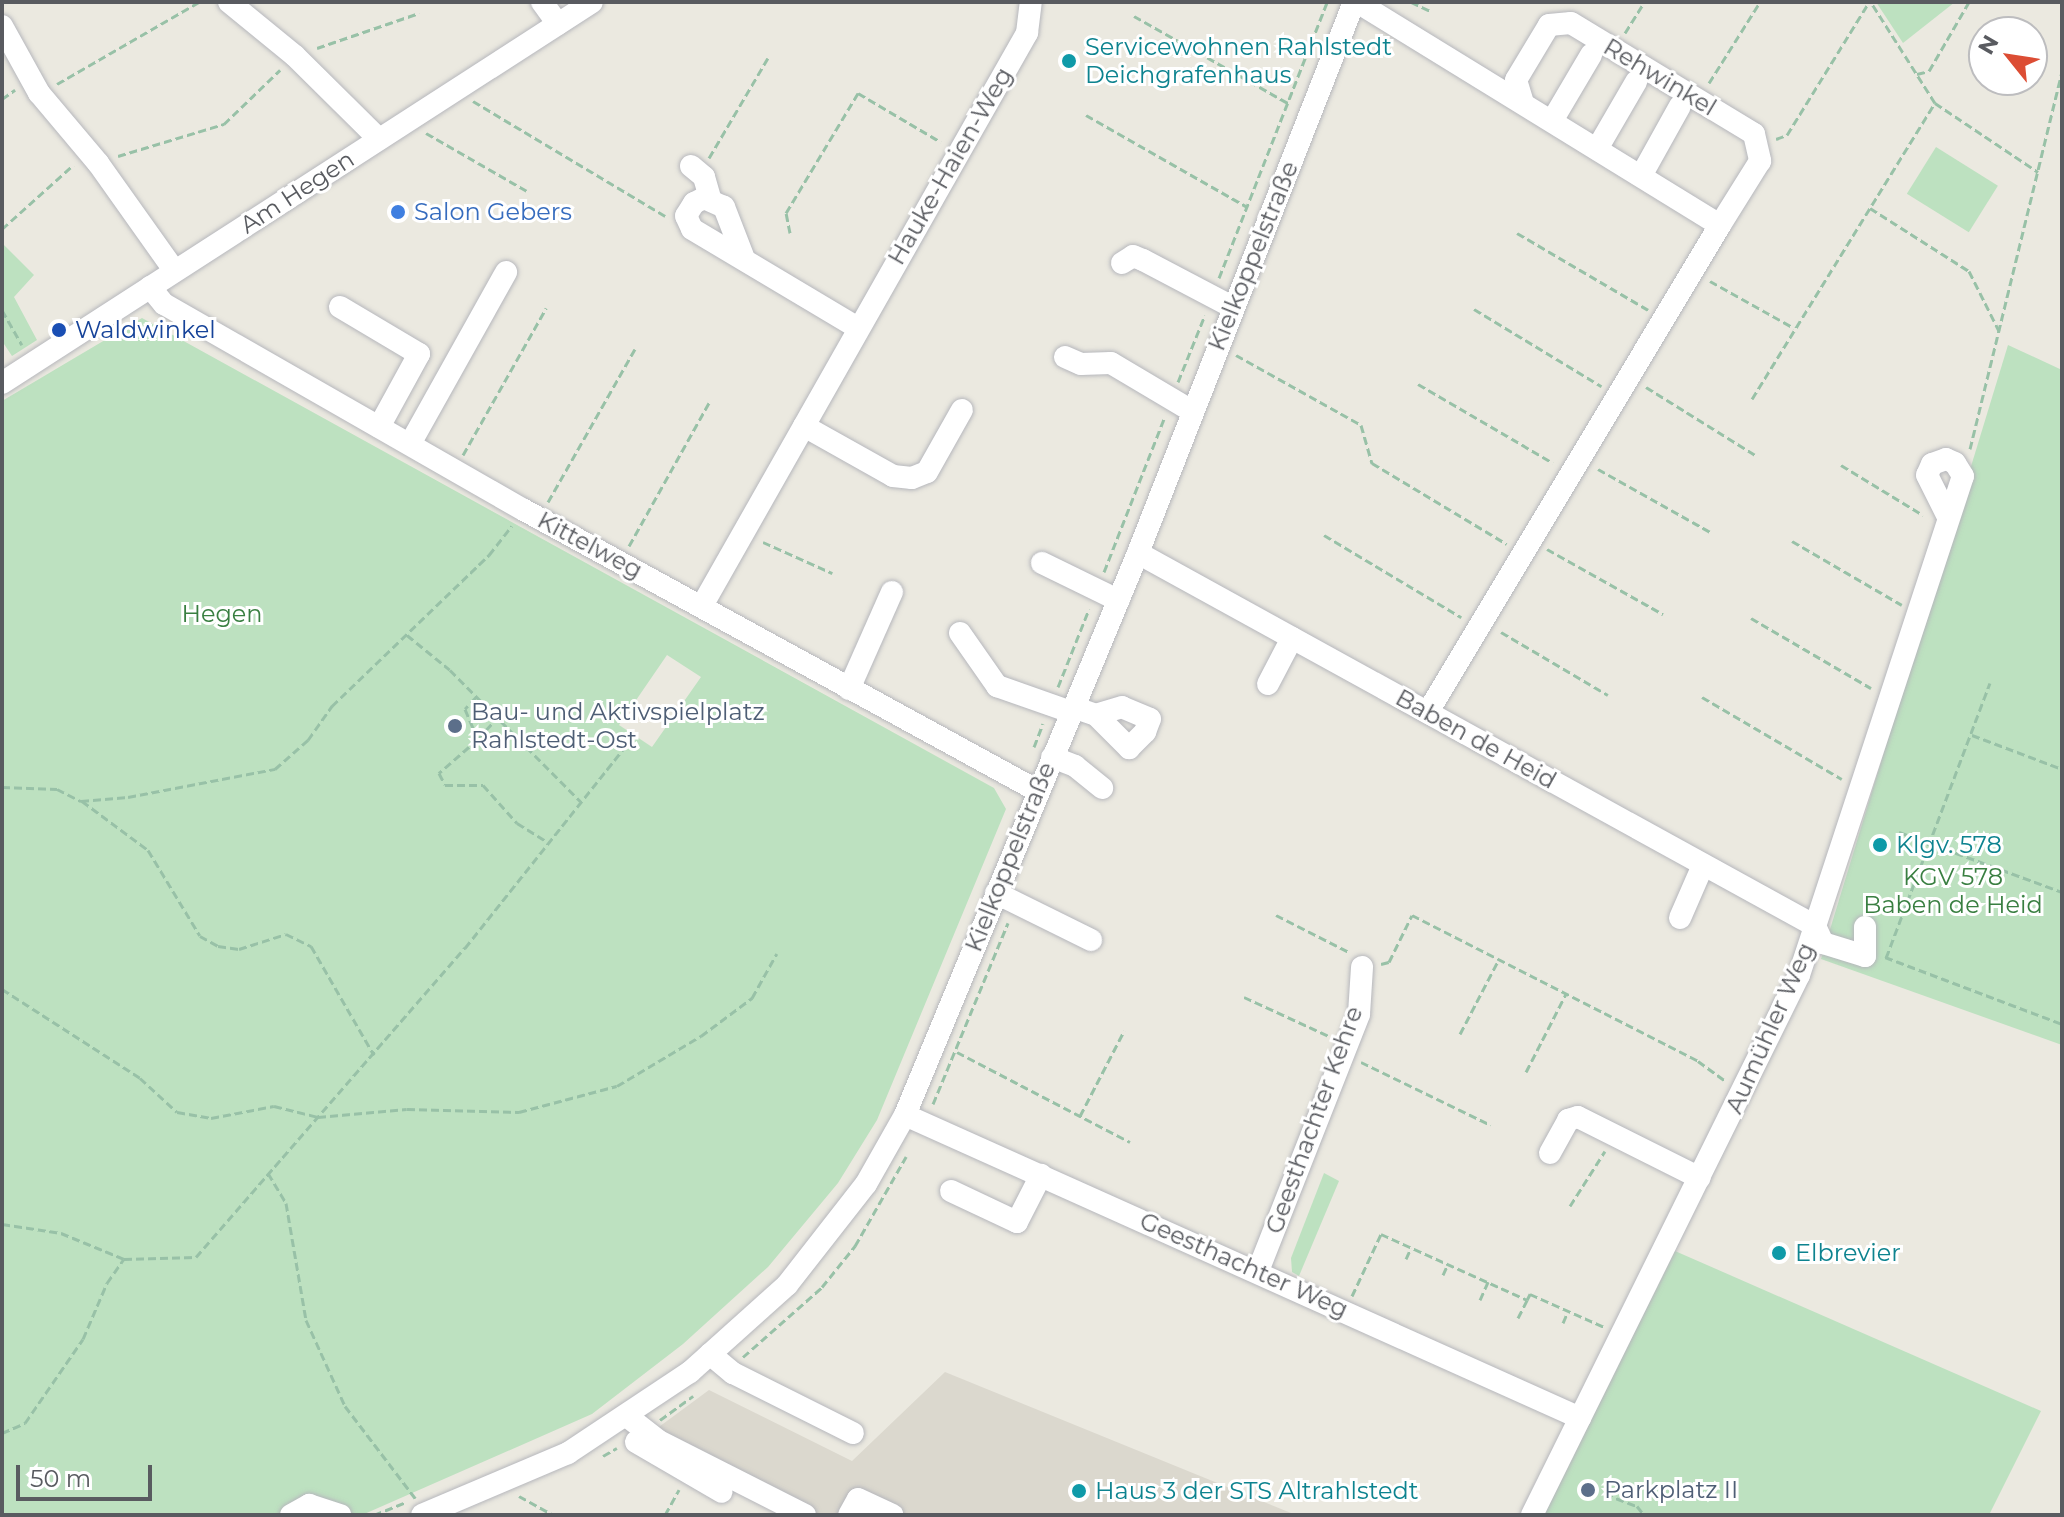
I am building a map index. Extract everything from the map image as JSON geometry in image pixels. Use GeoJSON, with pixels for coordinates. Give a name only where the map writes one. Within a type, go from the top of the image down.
{"type":"FeatureCollection","features":[{"type":"Feature","properties":{"kind":"street"},"geometry":{"type":"LineString","coordinates":[[229,2],[295,56],[379,139]]}},
{"type":"Feature","properties":{"kind":"street"},"geometry":{"type":"LineString","coordinates":[[542,2],[558,24]]}},
{"type":"Feature","properties":{"kind":"street","name":"Am Hegen"},"geometry":{"type":"LineString","coordinates":[[2,383],[592,2]]}},
{"type":"Feature","properties":{"kind":"street","name":"Hauke-Haien-Weg"},"geometry":{"type":"LineString","coordinates":[[703,604],[1027,33],[1031,2]]}},
{"type":"Feature","properties":{"kind":"street"},"geometry":{"type":"LineString","coordinates":[[1355,2],[1720,225]]}},
{"type":"Feature","properties":{"kind":"street","name":"Kielkoppelstraße"},"geometry":{"type":"LineString","coordinates":[[418,1507],[463,1507],[568,1453],[624,1420],[710,1354],[787,1285],[866,1184],[905,1115],[996,893],[1029,786],[1052,757],[1065,708],[1138,553],[1232,307],[1355,2]]}},
{"type":"Feature","properties":{"kind":"street","name":"Rehwinkel"},"geometry":{"type":"LineString","coordinates":[[1523,103],[1516,80],[1549,25],[1571,23],[1615,49],[1690,103],[1754,134],[1757,147]]}},
{"type":"Feature","properties":{"kind":"street"},"geometry":{"type":"LineString","coordinates":[[2,26],[39,93],[93,157],[174,270]]}},
{"type":"Feature","properties":{"kind":"street"},"geometry":{"type":"LineString","coordinates":[[1552,121],[1591,55]]}},
{"type":"Feature","properties":{"kind":"street"},"geometry":{"type":"LineString","coordinates":[[1597,149],[1636,82]]}},
{"type":"Feature","properties":{"kind":"street"},"geometry":{"type":"LineString","coordinates":[[1641,176],[1690,103]]}},
{"type":"Feature","properties":{"kind":"street"},"geometry":{"type":"LineString","coordinates":[[1428,712],[1478,623],[1760,161],[1757,147]]}},
{"type":"Feature","properties":{"kind":"street"},"geometry":{"type":"LineString","coordinates":[[698,166],[710,198],[730,217],[743,256]]}},
{"type":"Feature","properties":{"kind":"street"},"geometry":{"type":"LineString","coordinates":[[710,198],[694,203],[687,224],[858,328]]}},
{"type":"Feature","properties":{"kind":"street"},"geometry":{"type":"LineString","coordinates":[[1122,263],[1133,256],[1143,260],[1232,307]]}},
{"type":"Feature","properties":{"kind":"street"},"geometry":{"type":"LineString","coordinates":[[410,444],[506,272]]}},
{"type":"Feature","properties":{"kind":"street","name":"Kittelweg"},"geometry":{"type":"LineString","coordinates":[[150,287],[164,304],[532,514],[703,604],[849,689],[1029,786]]}},
{"type":"Feature","properties":{"kind":"street"},"geometry":{"type":"LineString","coordinates":[[340,307],[419,354],[379,427]]}},
{"type":"Feature","properties":{"kind":"street"},"geometry":{"type":"LineString","coordinates":[[1065,357],[1081,364],[1111,363],[1192,411]]}},
{"type":"Feature","properties":{"kind":"street"},"geometry":{"type":"LineString","coordinates":[[804,426],[893,476],[912,478],[927,472],[962,410]]}},
{"type":"Feature","properties":{"kind":"street"},"geometry":{"type":"LineString","coordinates":[[1945,521],[1929,486],[1929,469],[1946,459],[1959,466],[1963,476]]}},
{"type":"Feature","properties":{"kind":"street","name":"Aumühler Weg"},"geometry":{"type":"LineString","coordinates":[[1532,1515],[1799,975],[1945,521],[1963,476]]}},
{"type":"Feature","properties":{"kind":"street","name":"Baben de Heid"},"geometry":{"type":"LineString","coordinates":[[1138,553],[1815,926],[1823,943],[1865,956],[1865,927]]}},
{"type":"Feature","properties":{"kind":"street"},"geometry":{"type":"LineString","coordinates":[[1042,563],[1118,600]]}},
{"type":"Feature","properties":{"kind":"street"},"geometry":{"type":"LineString","coordinates":[[849,689],[892,592]]}},
{"type":"Feature","properties":{"kind":"street"},"geometry":{"type":"LineString","coordinates":[[960,633],[997,686],[1096,715]]}},
{"type":"Feature","properties":{"kind":"street"},"geometry":{"type":"LineString","coordinates":[[1268,684],[1292,638]]}},
{"type":"Feature","properties":{"kind":"street"},"geometry":{"type":"LineString","coordinates":[[1052,757],[1108,782]]}},
{"type":"Feature","properties":{"kind":"street"},"geometry":{"type":"LineString","coordinates":[[1680,918],[1703,865]]}},
{"type":"Feature","properties":{"kind":"street"},"geometry":{"type":"LineString","coordinates":[[996,893],[1091,940]]}},
{"type":"Feature","properties":{"kind":"street","name":"Geesthachter Kehre"},"geometry":{"type":"LineString","coordinates":[[1258,1271],[1359,1014],[1362,967]]}},
{"type":"Feature","properties":{"kind":"street","name":"Geesthachter Weg"},"geometry":{"type":"LineString","coordinates":[[905,1115],[1580,1418]]}},
{"type":"Feature","properties":{"kind":"street"},"geometry":{"type":"LineString","coordinates":[[1550,1153],[1573,1117],[1700,1178]]}},
{"type":"Feature","properties":{"kind":"street"},"geometry":{"type":"LineString","coordinates":[[951,1191],[1017,1222],[1041,1175]]}},
{"type":"Feature","properties":{"kind":"street"},"geometry":{"type":"LineString","coordinates":[[710,1354],[733,1373],[853,1433]]}},
{"type":"Feature","properties":{"kind":"street"},"geometry":{"type":"LineString","coordinates":[[624,1420],[636,1443],[722,1492]]}},
{"type":"Feature","properties":{"kind":"street"},"geometry":{"type":"LineString","coordinates":[[624,1420],[805,1515]]}},
{"type":"Feature","properties":{"kind":"street"},"geometry":{"type":"LineString","coordinates":[[849,1515],[858,1499],[893,1515]]}},
{"type":"Feature","properties":{"kind":"street"},"geometry":{"type":"LineString","coordinates":[[291,1515],[301,1506],[317,1505],[340,1515]]}},
{"type":"Feature","properties":{"kind":"path"},"geometry":{"type":"LineString","coordinates":[[39,93],[199,2]]}},
{"type":"Feature","properties":{"kind":"path"},"geometry":{"type":"LineString","coordinates":[[1029,786],[1065,708],[1097,591],[1327,2]]}},
{"type":"Feature","properties":{"kind":"path"},"geometry":{"type":"LineString","coordinates":[[1411,2],[1430,11]]}},
{"type":"Feature","properties":{"kind":"path"},"geometry":{"type":"LineString","coordinates":[[1615,49],[1644,2]]}},
{"type":"Feature","properties":{"kind":"path"},"geometry":{"type":"LineString","coordinates":[[1690,103],[1760,2]]}},
{"type":"Feature","properties":{"kind":"path"},"geometry":{"type":"LineString","coordinates":[[1757,147],[1787,135],[1870,2],[1935,103],[2038,172]]}},
{"type":"Feature","properties":{"kind":"path"},"geometry":{"type":"LineString","coordinates":[[1917,74],[1929,71],[1969,2]]}},
{"type":"Feature","properties":{"kind":"path"},"geometry":{"type":"LineString","coordinates":[[2,229],[93,157],[224,124],[295,56],[419,13]]}},
{"type":"Feature","properties":{"kind":"path"},"geometry":{"type":"LineString","coordinates":[[1134,16],[1288,103]]}},
{"type":"Feature","properties":{"kind":"path"},"geometry":{"type":"LineString","coordinates":[[698,166],[768,58]]}},
{"type":"Feature","properties":{"kind":"path"},"geometry":{"type":"LineString","coordinates":[[1963,476],[2062,71]]}},
{"type":"Feature","properties":{"kind":"path"},"geometry":{"type":"LineString","coordinates":[[457,91],[660,213],[687,224]]}},
{"type":"Feature","properties":{"kind":"path"},"geometry":{"type":"LineString","coordinates":[[790,233],[786,213],[858,93],[958,152]]}},
{"type":"Feature","properties":{"kind":"path"},"geometry":{"type":"LineString","coordinates":[[1752,399],[1935,103]]}},
{"type":"Feature","properties":{"kind":"path"},"geometry":{"type":"LineString","coordinates":[[1086,115],[1247,207]]}},
{"type":"Feature","properties":{"kind":"path"},"geometry":{"type":"LineString","coordinates":[[415,117],[426,134],[527,191]]}},
{"type":"Feature","properties":{"kind":"path"},"geometry":{"type":"LineString","coordinates":[[1870,208],[1969,271],[2000,332]]}},
{"type":"Feature","properties":{"kind":"path"},"geometry":{"type":"LineString","coordinates":[[1517,233],[1664,319]]}},
{"type":"Feature","properties":{"kind":"path"},"geometry":{"type":"LineString","coordinates":[[1692,272],[1795,329]]}},
{"type":"Feature","properties":{"kind":"path"},"geometry":{"type":"LineString","coordinates":[[455,470],[546,308]]}},
{"type":"Feature","properties":{"kind":"path"},"geometry":{"type":"LineString","coordinates":[[1474,309],[1618,396]]}},
{"type":"Feature","properties":{"kind":"path"},"geometry":{"type":"LineString","coordinates":[[2,310],[32,364]]}},
{"type":"Feature","properties":{"kind":"path"},"geometry":{"type":"LineString","coordinates":[[81,801],[128,797],[275,769],[532,514],[635,349]]}},
{"type":"Feature","properties":{"kind":"path","name":"Kielkoppelstraße"},"geometry":{"type":"LineString","coordinates":[[1236,355],[1361,425],[1372,463],[1526,546]]}},
{"type":"Feature","properties":{"kind":"path"},"geometry":{"type":"LineString","coordinates":[[1629,377],[1757,456]]}},
{"type":"Feature","properties":{"kind":"path"},"geometry":{"type":"LineString","coordinates":[[1418,384],[1576,467],[1712,533]]}},
{"type":"Feature","properties":{"kind":"path"},"geometry":{"type":"LineString","coordinates":[[621,561],[709,403]]}},
{"type":"Feature","properties":{"kind":"path"},"geometry":{"type":"LineString","coordinates":[[1841,465],[1945,521]]}},
{"type":"Feature","properties":{"kind":"path"},"geometry":{"type":"LineString","coordinates":[[744,533],[832,573]]}},
{"type":"Feature","properties":{"kind":"path"},"geometry":{"type":"LineString","coordinates":[[1324,535],[1608,695]]}},
{"type":"Feature","properties":{"kind":"path"},"geometry":{"type":"LineString","coordinates":[[1792,541],[1916,613]]}},
{"type":"Feature","properties":{"kind":"path"},"geometry":{"type":"LineString","coordinates":[[1526,546],[1663,614]]}},
{"type":"Feature","properties":{"kind":"path"},"geometry":{"type":"LineString","coordinates":[[1751,618],[1888,698]]}},
{"type":"Feature","properties":{"kind":"path"},"geometry":{"type":"LineString","coordinates":[[407,635],[476,697],[581,801]]}},
{"type":"Feature","properties":{"kind":"path"},"geometry":{"type":"LineString","coordinates":[[1990,683],[1886,958],[2062,1024]]}},
{"type":"Feature","properties":{"kind":"path"},"geometry":{"type":"LineString","coordinates":[[476,697],[465,709],[478,739]]}},
{"type":"Feature","properties":{"kind":"path"},"geometry":{"type":"LineString","coordinates":[[1702,697],[1859,788]]}},
{"type":"Feature","properties":{"kind":"path"},"geometry":{"type":"LineString","coordinates":[[496,719],[439,773],[445,785],[483,785],[517,823],[548,842]]}},
{"type":"Feature","properties":{"kind":"path"},"geometry":{"type":"LineString","coordinates":[[1971,734],[2062,769]]}},
{"type":"Feature","properties":{"kind":"path"},"geometry":{"type":"LineString","coordinates":[[2,1224],[61,1233],[124,1259],[196,1257],[374,1055],[628,743]]}},
{"type":"Feature","properties":{"kind":"path"},"geometry":{"type":"LineString","coordinates":[[2,787],[57,789],[81,801],[148,850],[200,936],[218,946],[239,949],[286,934],[311,946],[374,1055]]}},
{"type":"Feature","properties":{"kind":"path"},"geometry":{"type":"LineString","coordinates":[[1899,832],[2062,892]]}},
{"type":"Feature","properties":{"kind":"path"},"geometry":{"type":"LineString","coordinates":[[1276,915],[1350,953],[1362,967],[1389,962],[1412,915],[1698,1061],[1742,1092]]}},
{"type":"Feature","properties":{"kind":"path"},"geometry":{"type":"LineString","coordinates":[[2,989],[140,1078],[177,1112],[211,1118],[274,1106],[318,1117],[407,1109],[519,1112],[617,1086],[701,1036],[752,998],[777,953]]}},
{"type":"Feature","properties":{"kind":"path"},"geometry":{"type":"LineString","coordinates":[[1460,1034],[1499,959]]}},
{"type":"Feature","properties":{"kind":"path"},"geometry":{"type":"LineString","coordinates":[[1526,1072],[1566,993]]}},
{"type":"Feature","properties":{"kind":"path"},"geometry":{"type":"LineString","coordinates":[[1244,997],[1491,1125]]}},
{"type":"Feature","properties":{"kind":"path"},"geometry":{"type":"LineString","coordinates":[[1080,1116],[1124,1031]]}},
{"type":"Feature","properties":{"kind":"path"},"geometry":{"type":"LineString","coordinates":[[935,1041],[1130,1142]]}},
{"type":"Feature","properties":{"kind":"path"},"geometry":{"type":"LineString","coordinates":[[1570,1206],[1615,1135]]}},
{"type":"Feature","properties":{"kind":"path"},"geometry":{"type":"LineString","coordinates":[[268,1173],[286,1203],[306,1320],[345,1406],[418,1507]]}},
{"type":"Feature","properties":{"kind":"path"},"geometry":{"type":"LineString","coordinates":[[1345,1310],[1381,1234],[1527,1300]]}},
{"type":"Feature","properties":{"kind":"path"},"geometry":{"type":"LineString","coordinates":[[1406,1259],[1411,1248]]}},
{"type":"Feature","properties":{"kind":"path"},"geometry":{"type":"LineString","coordinates":[[2,1433],[25,1423],[67,1363],[124,1259]]}},
{"type":"Feature","properties":{"kind":"path"},"geometry":{"type":"LineString","coordinates":[[1443,1275],[1448,1264]]}},
{"type":"Feature","properties":{"kind":"path"},"geometry":{"type":"LineString","coordinates":[[1480,1300],[1488,1282]]}},
{"type":"Feature","properties":{"kind":"path"},"geometry":{"type":"LineString","coordinates":[[1518,1318],[1530,1294],[1622,1335]]}},
{"type":"Feature","properties":{"kind":"path"},"geometry":{"type":"LineString","coordinates":[[1563,1323],[1568,1311]]}},
{"type":"Feature","properties":{"kind":"path"},"geometry":{"type":"LineString","coordinates":[[374,1515],[418,1507],[429,1492]]}},
{"type":"Feature","properties":{"kind":"path"},"geometry":{"type":"LineString","coordinates":[[1605,1494],[1637,1506],[1644,1515]]}},
{"type":"Feature","properties":{"kind":"path"},"geometry":{"type":"LineString","coordinates":[[519,1496],[553,1515]]}},
{"type":"Feature","properties":{"kind":"shaded area"},"geometry":{"type":"Polygon","coordinates":[[[945,1372],[1296,1515],[803,1515],[648,1435],[709,1390],[852,1461],[945,1372]]]}},
{"type":"Feature","properties":{"kind":"green space"},"geometry":{"type":"Polygon","coordinates":[[[1876,2],[1955,2],[1903,43],[1876,2]]]}},
{"type":"Feature","properties":{"kind":"green space"},"geometry":{"type":"Polygon","coordinates":[[[1936,147],[1998,186],[1969,232],[1907,194],[1936,147]]]}},
{"type":"Feature","properties":{"kind":"green space"},"geometry":{"type":"Polygon","coordinates":[[[2,243],[34,275],[14,297],[37,340],[12,356],[2,341],[2,243]]]}},
{"type":"Feature","properties":{"kind":"green space","name":"Hegen"},"geometry":{"type":"Polygon","coordinates":[[[142,318],[994,788],[1006,809],[877,1120],[838,1183],[768,1267],[683,1344],[592,1414],[362,1515],[2,1515],[2,401],[142,318]],[[667,655],[619,725],[652,747],[701,677],[667,655]]]}},
{"type":"Feature","properties":{"kind":"green space","name":"KGV 578 Baben de Heid"},"geometry":{"type":"Polygon","coordinates":[[[2008,345],[2062,370],[2062,1045],[1821,959],[2008,345]]]}},
{"type":"Feature","properties":{"kind":"green space"},"geometry":{"type":"Polygon","coordinates":[[[1324,1173],[1339,1181],[1299,1276],[1292,1272],[1291,1258],[1324,1173]]]}},
{"type":"Feature","properties":{"kind":"green space"},"geometry":{"type":"Polygon","coordinates":[[[1675,1251],[2041,1411],[1989,1515],[1544,1515],[1675,1251]]]}},
{"type":"Feature","properties":{"kind":"place","name":"Servicewohnen Rahlstedt Deichgrafenhaus"},"geometry":{"type":"Point","coordinates":[1069,61]}},
{"type":"Feature","properties":{"kind":"place","name":"Salon Gebers"},"geometry":{"type":"Point","coordinates":[398,212]}},
{"type":"Feature","properties":{"kind":"place","name":"Waldwinkel"},"geometry":{"type":"Point","coordinates":[59,330]}},
{"type":"Feature","properties":{"kind":"place","name":"Bau- und Aktivspielplatz Rahlstedt-Ost"},"geometry":{"type":"Point","coordinates":[455,726]}},
{"type":"Feature","properties":{"kind":"place","name":"Klgv. 578"},"geometry":{"type":"Point","coordinates":[1880,845]}},
{"type":"Feature","properties":{"kind":"place","name":"Elbrevier"},"geometry":{"type":"Point","coordinates":[1779,1253]}},
{"type":"Feature","properties":{"kind":"place","name":"Parkplatz II"},"geometry":{"type":"Point","coordinates":[1588,1490]}},
{"type":"Feature","properties":{"kind":"place","name":"Haus 3 der STS Altrahlstedt"},"geometry":{"type":"Point","coordinates":[1079,1491]}}]}
